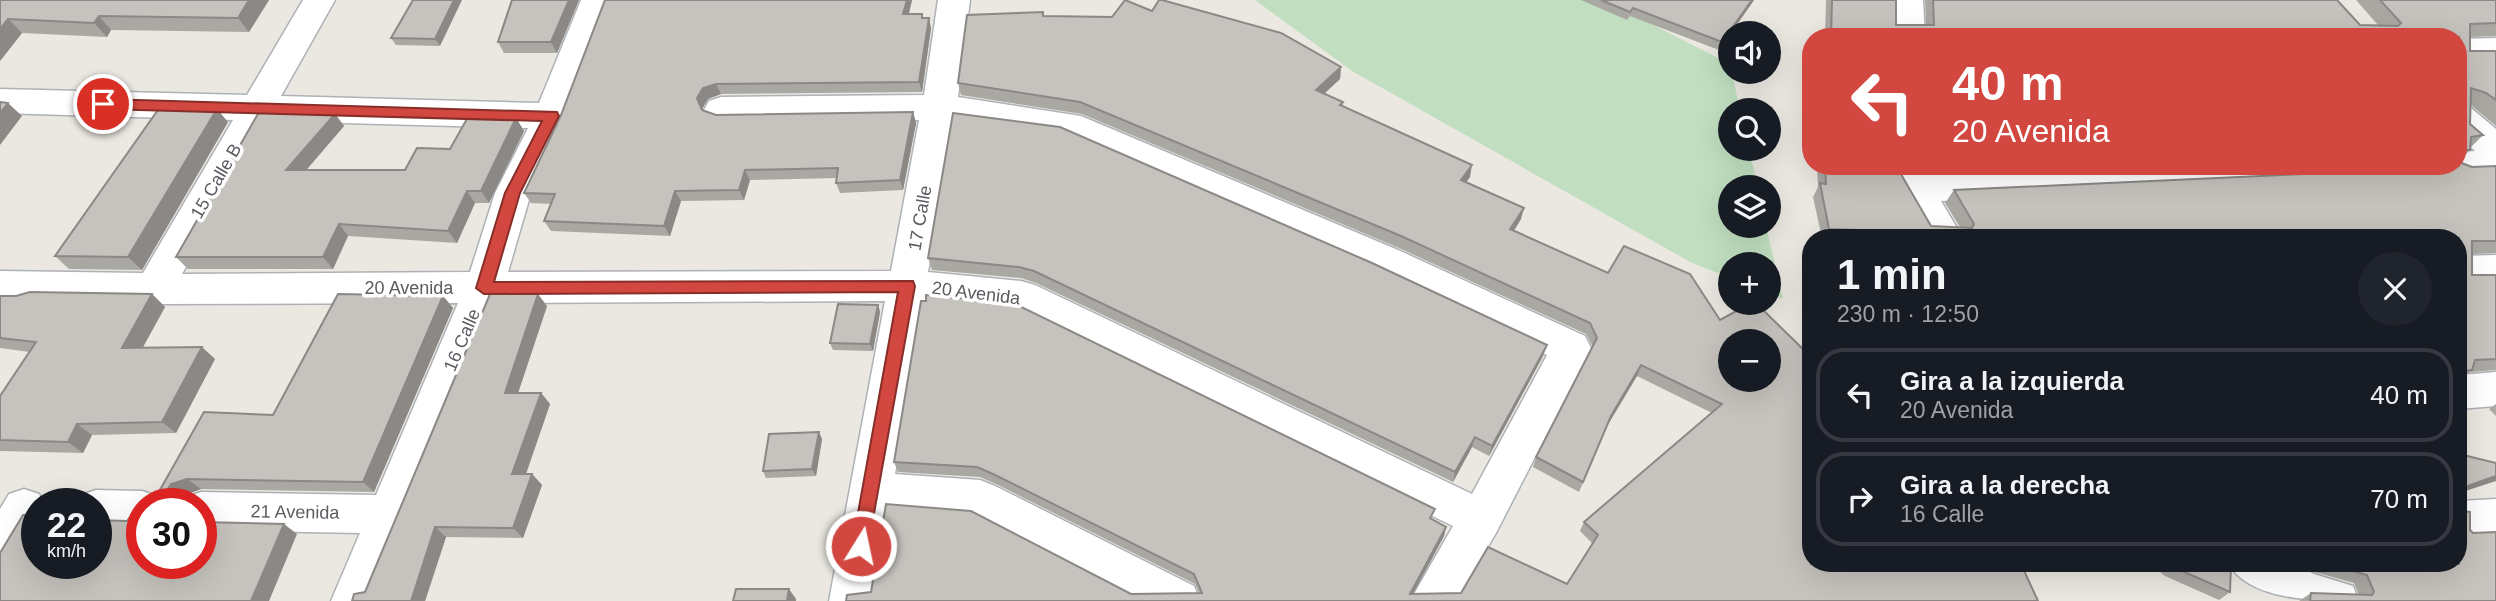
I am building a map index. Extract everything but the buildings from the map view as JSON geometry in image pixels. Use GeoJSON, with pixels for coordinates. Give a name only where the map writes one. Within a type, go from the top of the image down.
{"type":"FeatureCollection","features":[{"type":"Feature","properties":{"kind":"street","name":"15 Calle B"},"geometry":{"type":"LineString","coordinates":[[154,289],[319,0]]}},
{"type":"Feature","properties":{"kind":"street","name":"16 Calle"},"geometry":{"type":"LineString","coordinates":[[353,601],[484,288],[513,193],[551,116],[597,0]]}},
{"type":"Feature","properties":{"kind":"street","name":"17 Calle"},"geometry":{"type":"LineString","coordinates":[[851,601],[939,107],[954,0]]}},
{"type":"Feature","properties":{"kind":"street"},"geometry":{"type":"LineString","coordinates":[[1907,0],[1908,28]]}},
{"type":"Feature","properties":{"kind":"street"},"geometry":{"type":"LineString","coordinates":[[2467,51],[2496,50]]}},
{"type":"Feature","properties":{"kind":"street"},"geometry":{"type":"LineString","coordinates":[[0,101],[551,116]]}},
{"type":"Feature","properties":{"kind":"street"},"geometry":{"type":"LineString","coordinates":[[720,110],[939,107],[1069,125],[1385,261],[1571,348],[1481,519],[1432,601]]}},
{"type":"Feature","properties":{"kind":"street"},"geometry":{"type":"LineString","coordinates":[[2467,124],[2496,149]]}},
{"type":"Feature","properties":{"kind":"street"},"geometry":{"type":"LineString","coordinates":[[2467,164],[2496,163]]}},
{"type":"Feature","properties":{"kind":"street"},"geometry":{"type":"LineString","coordinates":[[1940,229],[1914,177],[2006,175]]}},
{"type":"Feature","properties":{"kind":"street"},"geometry":{"type":"LineString","coordinates":[[2467,271],[2496,270]]}},
{"type":"Feature","properties":{"kind":"street","name":"20 Avenida"},"geometry":{"type":"LineString","coordinates":[[0,286],[154,289],[908,286],[1021,296],[1481,519]]}},
{"type":"Feature","properties":{"kind":"street"},"geometry":{"type":"LineString","coordinates":[[2467,391],[2496,389]]}},
{"type":"Feature","properties":{"kind":"street"},"geometry":{"type":"LineString","coordinates":[[871,491],[980,499],[1178,601]]}},
{"type":"Feature","properties":{"kind":"street"},"geometry":{"type":"LineString","coordinates":[[0,548],[20,508]]}},
{"type":"Feature","properties":{"kind":"street","name":"21 Avenida"},"geometry":{"type":"LineString","coordinates":[[217,510],[389,514]]}},
{"type":"Feature","properties":{"kind":"street"},"geometry":{"type":"LineString","coordinates":[[2467,520],[2496,518]]}},
{"type":"Feature","properties":{"kind":"street"},"geometry":{"type":"LineString","coordinates":[[2277,572],[2320,585]]}},
{"type":"Feature","properties":{"kind":"green space"},"geometry":{"type":"Polygon","coordinates":[[[1255,0],[1604,0],[1718,58],[1718,84],[1734,84],[1737,98],[1718,98],[1718,161],[1752,161],[1755,175],[1718,175],[1718,238],[1769,238],[1772,252],[1718,252],[1718,273],[1692,263],[1352,71],[1255,0]]]}},
{"type":"Feature","properties":{"kind":"route"},"geometry":{"type":"LineString","coordinates":[[103,104],[551,116],[513,193],[484,288],[908,286],[861,546]]}}]}
